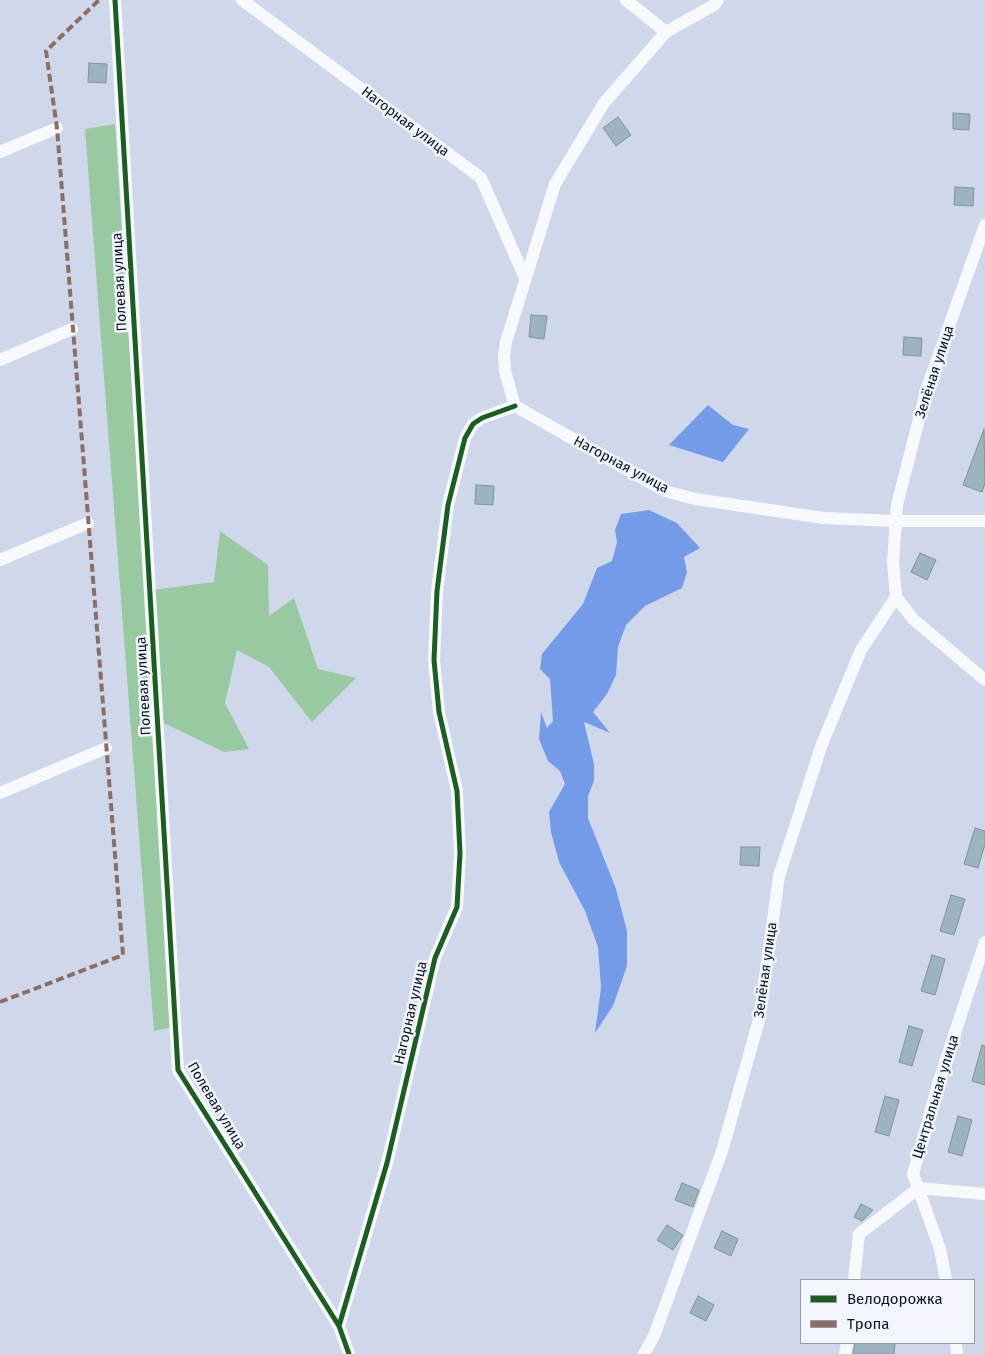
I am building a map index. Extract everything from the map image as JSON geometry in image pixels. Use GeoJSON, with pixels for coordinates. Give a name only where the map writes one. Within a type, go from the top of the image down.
{"type":"FeatureCollection","features":[{"type":"Feature","properties":{"kind":"street","name":"Полевая улица"},"geometry":{"type":"LineString","coordinates":[[115,0],[178,1070],[339,1326]]}},
{"type":"Feature","properties":{"kind":"street","name":"Нагорная улица"},"geometry":{"type":"LineString","coordinates":[[242,0],[481,178],[525,278]]}},
{"type":"Feature","properties":{"kind":"street"},"geometry":{"type":"LineString","coordinates":[[626,0],[666,32]]}},
{"type":"Feature","properties":{"kind":"street"},"geometry":{"type":"LineString","coordinates":[[515,406],[504,356],[525,278],[555,184],[604,103],[666,32],[714,5],[718,0]]}},
{"type":"Feature","properties":{"kind":"street"},"geometry":{"type":"LineString","coordinates":[[0,152],[57,128]]}},
{"type":"Feature","properties":{"kind":"street","name":"Зелёная улица"},"geometry":{"type":"LineString","coordinates":[[645,1351],[654,1336],[722,1150],[759,1020],[779,876],[816,763],[861,650],[896,597],[893,562],[897,505],[927,388],[985,225]]}},
{"type":"Feature","properties":{"kind":"street"},"geometry":{"type":"LineString","coordinates":[[0,360],[72,329]]}},
{"type":"Feature","properties":{"kind":"street","name":"Нагорная улица"},"geometry":{"type":"LineString","coordinates":[[339,1326],[387,1163],[435,958],[457,907],[460,853],[458,791],[439,712],[434,660],[437,591],[448,505],[465,438],[473,424],[482,418],[515,406],[665,491],[695,499],[824,518],[896,522]]}},
{"type":"Feature","properties":{"kind":"street"},"geometry":{"type":"LineString","coordinates":[[896,522],[985,521]]}},
{"type":"Feature","properties":{"kind":"street"},"geometry":{"type":"LineString","coordinates":[[0,560],[88,523]]}},
{"type":"Feature","properties":{"kind":"street"},"geometry":{"type":"LineString","coordinates":[[896,597],[913,619],[985,680]]}},
{"type":"Feature","properties":{"kind":"street"},"geometry":{"type":"LineString","coordinates":[[0,793],[106,748]]}},
{"type":"Feature","properties":{"kind":"street","name":"Центральная улица"},"geometry":{"type":"LineString","coordinates":[[946,1279],[940,1249],[913,1174],[923,1136],[985,942]]}},
{"type":"Feature","properties":{"kind":"street"},"geometry":{"type":"LineString","coordinates":[[854,1279],[859,1234],[919,1188],[985,1194]]}},
{"type":"Feature","properties":{"kind":"street"},"geometry":{"type":"LineString","coordinates":[[339,1326],[349,1354]]}},
{"type":"Feature","properties":{"kind":"green space"},"geometry":{"type":"Polygon","coordinates":[[[115,124],[145,591],[214,582],[220,531],[268,565],[269,616],[294,598],[318,669],[356,678],[312,722],[269,667],[237,650],[225,703],[249,749],[224,752],[151,717],[173,1027],[154,1031],[85,129],[115,124]]]}},
{"type":"Feature","properties":{"kind":"water"},"geometry":{"type":"Polygon","coordinates":[[[708,405],[733,425],[749,429],[723,462],[669,445],[708,405]]]}},
{"type":"Feature","properties":{"kind":"water"},"geometry":{"type":"Polygon","coordinates":[[[649,510],[677,523],[700,548],[684,557],[687,572],[682,588],[645,606],[626,625],[618,647],[616,675],[607,694],[593,712],[610,733],[584,722],[594,764],[594,781],[588,796],[588,818],[616,889],[627,931],[627,966],[613,1006],[595,1033],[601,988],[598,947],[585,911],[559,862],[551,832],[549,812],[565,784],[560,771],[548,761],[539,739],[541,712],[547,728],[553,721],[550,679],[540,669],[542,654],[583,604],[597,568],[612,561],[617,542],[615,530],[621,514],[649,510]]]}},
{"type":"Feature","properties":{"kind":"building"},"geometry":{"type":"Polygon","coordinates":[[[89,63],[107,64],[106,83],[88,82],[89,63]]]}},
{"type":"Feature","properties":{"kind":"building"},"geometry":{"type":"Polygon","coordinates":[[[953,113],[970,114],[969,130],[953,129],[953,113]]]}},
{"type":"Feature","properties":{"kind":"building"},"geometry":{"type":"Polygon","coordinates":[[[618,117],[631,135],[616,146],[603,128],[618,117]]]}},
{"type":"Feature","properties":{"kind":"building"},"geometry":{"type":"Polygon","coordinates":[[[955,187],[974,188],[973,206],[954,205],[955,187]]]}},
{"type":"Feature","properties":{"kind":"building"},"geometry":{"type":"Polygon","coordinates":[[[531,315],[547,316],[544,339],[529,337],[531,315]]]}},
{"type":"Feature","properties":{"kind":"building"},"geometry":{"type":"Polygon","coordinates":[[[904,337],[922,338],[921,356],[903,355],[904,337]]]}},
{"type":"Feature","properties":{"kind":"building"},"geometry":{"type":"Polygon","coordinates":[[[984,429],[985,483],[982,492],[963,485],[984,429]]]}},
{"type":"Feature","properties":{"kind":"building"},"geometry":{"type":"Polygon","coordinates":[[[476,485],[494,486],[493,505],[475,504],[476,485]]]}},
{"type":"Feature","properties":{"kind":"building"},"geometry":{"type":"Polygon","coordinates":[[[920,553],[936,560],[927,580],[911,572],[920,553]]]}},
{"type":"Feature","properties":{"kind":"building"},"geometry":{"type":"Polygon","coordinates":[[[975,828],[985,831],[985,844],[978,868],[964,864],[975,828]]]}},
{"type":"Feature","properties":{"kind":"building"},"geometry":{"type":"Polygon","coordinates":[[[741,847],[760,847],[759,866],[740,865],[741,847]]]}},
{"type":"Feature","properties":{"kind":"building"},"geometry":{"type":"Polygon","coordinates":[[[951,895],[965,899],[954,935],[940,931],[951,895]]]}},
{"type":"Feature","properties":{"kind":"building"},"geometry":{"type":"Polygon","coordinates":[[[932,955],[945,959],[935,995],[921,991],[932,955]]]}},
{"type":"Feature","properties":{"kind":"building"},"geometry":{"type":"Polygon","coordinates":[[[909,1026],[923,1030],[912,1066],[899,1062],[909,1026]]]}},
{"type":"Feature","properties":{"kind":"building"},"geometry":{"type":"Polygon","coordinates":[[[982,1045],[985,1046],[985,1085],[972,1081],[982,1045]]]}},
{"type":"Feature","properties":{"kind":"building"},"geometry":{"type":"Polygon","coordinates":[[[885,1096],[899,1100],[889,1136],[875,1132],[885,1096]]]}},
{"type":"Feature","properties":{"kind":"building"},"geometry":{"type":"Polygon","coordinates":[[[958,1116],[972,1120],[962,1156],[948,1152],[958,1116]]]}},
{"type":"Feature","properties":{"kind":"building"},"geometry":{"type":"Polygon","coordinates":[[[682,1183],[699,1190],[693,1207],[675,1200],[682,1183]]]}},
{"type":"Feature","properties":{"kind":"building"},"geometry":{"type":"Polygon","coordinates":[[[861,1204],[873,1210],[862,1221],[854,1217],[861,1204]]]}},
{"type":"Feature","properties":{"kind":"building"},"geometry":{"type":"Polygon","coordinates":[[[667,1225],[683,1235],[673,1250],[657,1240],[667,1225]]]}},
{"type":"Feature","properties":{"kind":"building"},"geometry":{"type":"Polygon","coordinates":[[[722,1231],[738,1239],[731,1256],[714,1248],[722,1231]]]}},
{"type":"Feature","properties":{"kind":"building"},"geometry":{"type":"Polygon","coordinates":[[[698,1296],[714,1305],[706,1321],[690,1313],[698,1296]]]}},
{"type":"Feature","properties":{"kind":"building"},"geometry":{"type":"Polygon","coordinates":[[[855,1344],[895,1344],[894,1354],[853,1354],[855,1344]]]}},
{"type":"Feature","properties":{"kind":"marked path"},"geometry":{"type":"LineString","coordinates":[[0,1002],[123,955],[57,128],[46,51],[99,0]]}},
{"type":"Feature","properties":{"kind":"cycle path"},"geometry":{"type":"LineString","coordinates":[[115,0],[178,1070],[339,1326]]}},
{"type":"Feature","properties":{"kind":"cycle path"},"geometry":{"type":"LineString","coordinates":[[349,1354],[339,1326],[387,1163],[435,958],[457,907],[460,853],[457,791],[439,712],[434,660],[437,591],[448,505],[465,438],[473,424],[482,418],[515,406]]}}]}
